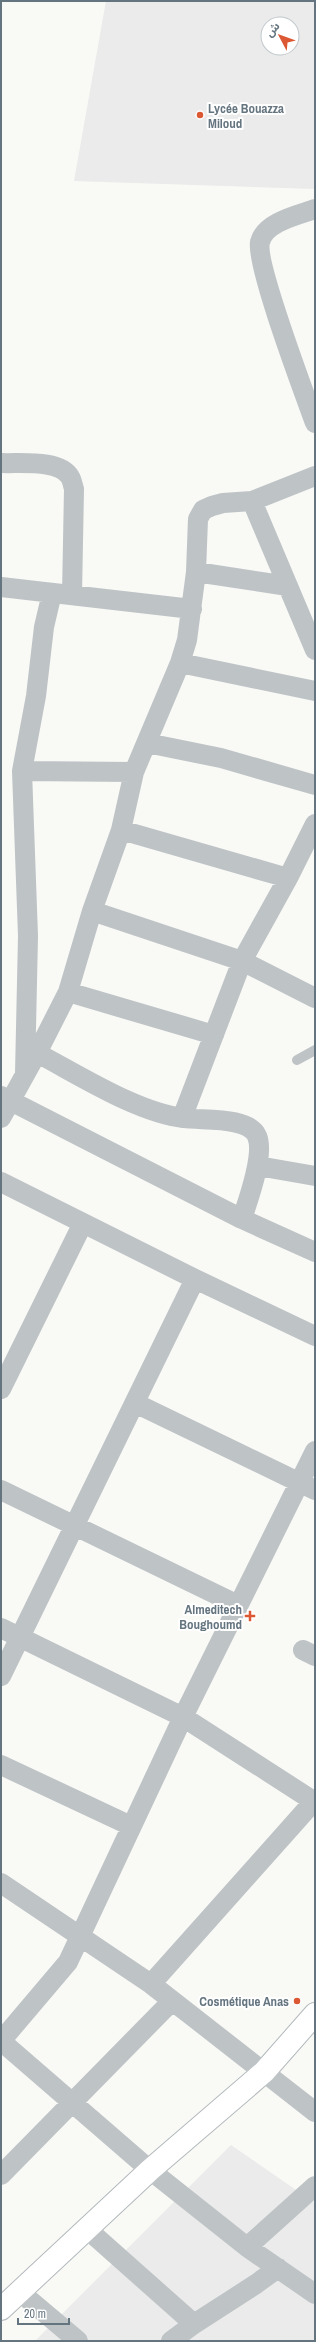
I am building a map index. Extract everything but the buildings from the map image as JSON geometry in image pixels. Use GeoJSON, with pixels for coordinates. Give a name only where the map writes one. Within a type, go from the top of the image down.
{"type":"FeatureCollection","features":[{"type":"Feature","properties":{"kind":"street"},"geometry":{"type":"LineString","coordinates":[[315,209],[286,219],[265,232],[259,243],[268,286],[315,423]]}},
{"type":"Feature","properties":{"kind":"street"},"geometry":{"type":"LineString","coordinates":[[1,463],[46,465],[61,468],[70,477],[74,489],[72,595]]}},
{"type":"Feature","properties":{"kind":"street"},"geometry":{"type":"LineString","coordinates":[[1,1118],[6,1097],[24,1076],[38,1053],[68,992],[92,911],[121,830],[134,772],[180,663],[192,609],[196,572],[198,519],[203,510],[223,503],[252,501],[315,476]]}},
{"type":"Feature","properties":{"kind":"street"},"geometry":{"type":"LineString","coordinates":[[252,501],[315,650]]}},
{"type":"Feature","properties":{"kind":"street"},"geometry":{"type":"LineString","coordinates":[[196,572],[288,586]]}},
{"type":"Feature","properties":{"kind":"street"},"geometry":{"type":"LineString","coordinates":[[1,587],[192,609]]}},
{"type":"Feature","properties":{"kind":"street"},"geometry":{"type":"LineString","coordinates":[[24,1076],[28,936],[22,771],[36,696],[44,627],[52,593]]}},
{"type":"Feature","properties":{"kind":"street"},"geometry":{"type":"LineString","coordinates":[[180,663],[315,691]]}},
{"type":"Feature","properties":{"kind":"street"},"geometry":{"type":"LineString","coordinates":[[147,743],[221,758],[315,785]]}},
{"type":"Feature","properties":{"kind":"street"},"geometry":{"type":"LineString","coordinates":[[22,771],[134,772]]}},
{"type":"Feature","properties":{"kind":"street"},"geometry":{"type":"LineString","coordinates":[[182,1118],[242,961],[288,878],[315,824]]}},
{"type":"Feature","properties":{"kind":"street"},"geometry":{"type":"LineString","coordinates":[[121,830],[288,878]]}},
{"type":"Feature","properties":{"kind":"street"},"geometry":{"type":"LineString","coordinates":[[92,911],[242,961],[315,998]]}},
{"type":"Feature","properties":{"kind":"street"},"geometry":{"type":"LineString","coordinates":[[68,992],[214,1035]]}},
{"type":"Feature","properties":{"kind":"street"},"geometry":{"type":"LineString","coordinates":[[38,1053],[140,1106],[182,1118],[235,1122],[252,1129],[258,1140],[258,1166],[242,1219]]}},
{"type":"Feature","properties":{"kind":"street"},"geometry":{"type":"LineString","coordinates":[[6,1097],[242,1219],[315,1252]]}},
{"type":"Feature","properties":{"kind":"street"},"geometry":{"type":"LineString","coordinates":[[258,1166],[315,1176]]}},
{"type":"Feature","properties":{"kind":"street"},"geometry":{"type":"LineString","coordinates":[[1,1182],[195,1279],[315,1336]]}},
{"type":"Feature","properties":{"kind":"street"},"geometry":{"type":"LineString","coordinates":[[1,1389],[83,1223]]}},
{"type":"Feature","properties":{"kind":"street"},"geometry":{"type":"LineString","coordinates":[[1,1676],[19,1637],[76,1526],[195,1279]]}},
{"type":"Feature","properties":{"kind":"street"},"geometry":{"type":"LineString","coordinates":[[135,1403],[307,1486]]}},
{"type":"Feature","properties":{"kind":"street"},"geometry":{"type":"LineString","coordinates":[[315,1450],[307,1486],[238,1605],[131,1826],[81,1937],[68,1962],[1,2041],[150,2170],[247,2247],[315,2294]]}},
{"type":"Feature","properties":{"kind":"street"},"geometry":{"type":"LineString","coordinates":[[1,1490],[238,1605]]}},
{"type":"Feature","properties":{"kind":"street"},"geometry":{"type":"LineString","coordinates":[[1,1628],[183,1718],[315,1801],[151,1984]]}},
{"type":"Feature","properties":{"kind":"street"},"geometry":{"type":"LineString","coordinates":[[1,1765],[131,1826]]}},
{"type":"Feature","properties":{"kind":"street"},"geometry":{"type":"LineString","coordinates":[[1,1883],[151,1984],[172,2002],[315,2112]]}},
{"type":"Feature","properties":{"kind":"street"},"geometry":{"type":"LineString","coordinates":[[1,2175],[172,2002]]}},
{"type":"Feature","properties":{"kind":"street"},"geometry":{"type":"LineString","coordinates":[[1,2309],[150,2170],[264,2072],[315,2014]]}},
{"type":"Feature","properties":{"kind":"street"},"geometry":{"type":"LineString","coordinates":[[247,2247],[315,2186]]}},
{"type":"Feature","properties":{"kind":"street"},"geometry":{"type":"LineString","coordinates":[[87,2229],[194,2324]]}},
{"type":"Feature","properties":{"kind":"street"},"geometry":{"type":"LineString","coordinates":[[174,2340],[194,2324],[278,2268]]}},
{"type":"Feature","properties":{"kind":"street"},"geometry":{"type":"LineString","coordinates":[[20,2292],[78,2341]]}},
{"type":"Feature","properties":{"kind":"lane"},"geometry":{"type":"LineString","coordinates":[[297,1060],[315,1050]]}},
{"type":"Feature","properties":{"kind":"shaded area","name":"Lycée Bouazza Miloud"},"geometry":{"type":"Polygon","coordinates":[[[106,1],[315,1],[315,189],[74,181],[106,1]]]}},
{"type":"Feature","properties":{"kind":"shaded area"},"geometry":{"type":"Polygon","coordinates":[[[231,2145],[315,2203],[315,2341],[35,2341],[231,2145]]]}},
{"type":"Feature","properties":{"kind":"place","name":"Lycée Bouazza Miloud"},"geometry":{"type":"Point","coordinates":[200,115]}},
{"type":"Feature","properties":{"kind":"place","name":"Almeditech Boughoumd"},"geometry":{"type":"Point","coordinates":[250,1616]}},
{"type":"Feature","properties":{"kind":"place","name":"Cosmétique Anas"},"geometry":{"type":"Point","coordinates":[297,2001]}}]}
